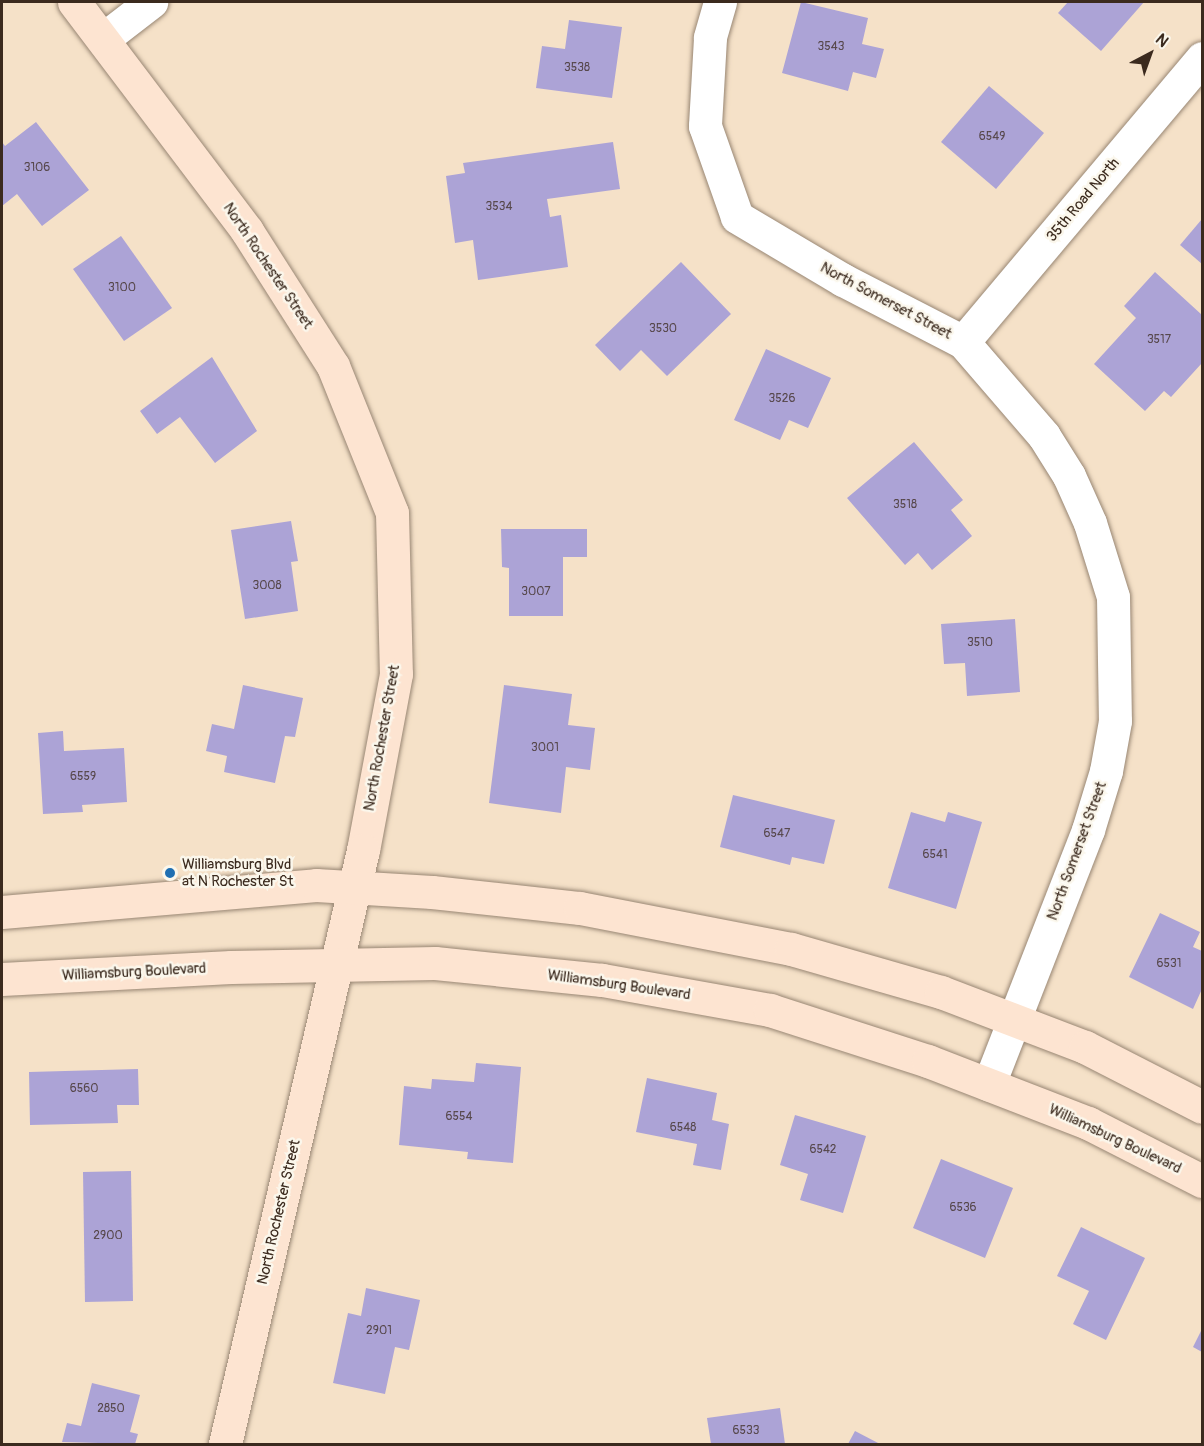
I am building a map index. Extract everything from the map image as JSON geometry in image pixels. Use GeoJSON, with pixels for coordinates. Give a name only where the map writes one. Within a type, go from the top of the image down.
{"type":"FeatureCollection","features":[{"type":"Feature","properties":{"kind":"main road","name":"North Rochester Street"},"geometry":{"type":"LineString","coordinates":[[74,2],[247,231],[333,366],[392,513],[396,674],[354,887],[225,1444]]}},
{"type":"Feature","properties":{"kind":"main road"},"geometry":{"type":"LineString","coordinates":[[2,912],[316,885],[580,908],[791,949],[942,992],[1085,1047],[1203,1107]]}},
{"type":"Feature","properties":{"kind":"main road","name":"Williamsburg Boulevard"},"geometry":{"type":"LineString","coordinates":[[2,979],[336,964],[435,963],[580,978],[770,1010],[989,1084],[1088,1123],[1203,1181]]}},
{"type":"Feature","properties":{"kind":"street"},"geometry":{"type":"LineString","coordinates":[[103,39],[151,2]]}},
{"type":"Feature","properties":{"kind":"street","name":"North Somerset Street"},"geometry":{"type":"LineString","coordinates":[[720,2],[710,38],[705,126],[737,217],[843,280],[963,342],[1044,436],[1068,476],[1102,559],[1113,597],[1117,636],[1115,721],[1106,771],[1088,830],[989,1084]]}},
{"type":"Feature","properties":{"kind":"street","name":"35th Road North"},"geometry":{"type":"LineString","coordinates":[[963,342],[1203,58]]}},
{"type":"Feature","properties":{"kind":"building"},"geometry":{"type":"Polygon","coordinates":[[[801,2],[868,18],[862,44],[884,49],[876,78],[853,72],[848,91],[782,73],[801,2]]]}},
{"type":"Feature","properties":{"kind":"building"},"geometry":{"type":"Polygon","coordinates":[[[1068,2],[1144,2],[1101,51],[1058,13],[1068,2]]]}},
{"type":"Feature","properties":{"kind":"building"},"geometry":{"type":"Polygon","coordinates":[[[569,20],[622,27],[612,98],[536,88],[542,46],[565,49],[569,20]]]}},
{"type":"Feature","properties":{"kind":"building"},"geometry":{"type":"Polygon","coordinates":[[[989,86],[1044,133],[996,189],[941,142],[989,86]]]}},
{"type":"Feature","properties":{"kind":"building"},"geometry":{"type":"Polygon","coordinates":[[[36,122],[89,190],[42,226],[17,194],[2,206],[2,142],[5,146],[36,122]]]}},
{"type":"Feature","properties":{"kind":"building"},"geometry":{"type":"Polygon","coordinates":[[[613,142],[620,189],[547,199],[550,217],[561,215],[568,267],[478,280],[473,240],[455,243],[446,176],[465,173],[463,163],[613,142]]]}},
{"type":"Feature","properties":{"kind":"building"},"geometry":{"type":"Polygon","coordinates":[[[1202,219],[1202,264],[1180,245],[1202,219]]]}},
{"type":"Feature","properties":{"kind":"building"},"geometry":{"type":"Polygon","coordinates":[[[121,236],[172,308],[124,341],[73,269],[121,236]]]}},
{"type":"Feature","properties":{"kind":"building"},"geometry":{"type":"Polygon","coordinates":[[[681,262],[731,314],[667,376],[641,350],[620,371],[595,345],[681,262]]]}},
{"type":"Feature","properties":{"kind":"building"},"geometry":{"type":"Polygon","coordinates":[[[1155,272],[1202,315],[1202,363],[1171,397],[1164,391],[1145,411],[1094,364],[1136,318],[1124,306],[1155,272]]]}},
{"type":"Feature","properties":{"kind":"building"},"geometry":{"type":"Polygon","coordinates":[[[766,349],[831,378],[808,428],[789,420],[780,440],[734,420],[766,349]]]}},
{"type":"Feature","properties":{"kind":"building"},"geometry":{"type":"Polygon","coordinates":[[[212,357],[257,431],[215,463],[180,417],[157,434],[140,411],[212,357]]]}},
{"type":"Feature","properties":{"kind":"building"},"geometry":{"type":"Polygon","coordinates":[[[914,442],[963,500],[951,510],[972,536],[932,570],[918,553],[905,565],[847,498],[914,442]]]}},
{"type":"Feature","properties":{"kind":"building"},"geometry":{"type":"Polygon","coordinates":[[[291,521],[298,561],[291,562],[298,611],[245,619],[231,530],[291,521]]]}},
{"type":"Feature","properties":{"kind":"building"},"geometry":{"type":"Polygon","coordinates":[[[501,529],[587,529],[587,557],[563,557],[563,616],[509,616],[509,568],[502,567],[501,529]]]}},
{"type":"Feature","properties":{"kind":"building"},"geometry":{"type":"Polygon","coordinates":[[[1015,619],[1020,692],[967,696],[965,663],[944,664],[941,624],[1015,619]]]}},
{"type":"Feature","properties":{"kind":"building"},"geometry":{"type":"Polygon","coordinates":[[[243,685],[303,698],[295,737],[285,736],[275,783],[224,772],[227,756],[206,751],[212,724],[234,729],[243,685]]]}},
{"type":"Feature","properties":{"kind":"building"},"geometry":{"type":"Polygon","coordinates":[[[504,685],[572,694],[568,725],[595,728],[590,770],[566,767],[561,813],[489,803],[504,685]]]}},
{"type":"Feature","properties":{"kind":"building"},"geometry":{"type":"Polygon","coordinates":[[[63,731],[64,751],[124,748],[127,802],[82,805],[83,812],[43,814],[38,733],[63,731]]]}},
{"type":"Feature","properties":{"kind":"building"},"geometry":{"type":"Polygon","coordinates":[[[733,795],[835,820],[824,864],[792,857],[790,865],[720,847],[733,795]]]}},
{"type":"Feature","properties":{"kind":"building"},"geometry":{"type":"Polygon","coordinates":[[[911,812],[945,822],[948,812],[982,822],[956,909],[888,888],[911,812]]]}},
{"type":"Feature","properties":{"kind":"building"},"geometry":{"type":"Polygon","coordinates":[[[1160,913],[1200,932],[1193,947],[1202,951],[1202,989],[1193,1009],[1129,977],[1160,913]]]}},
{"type":"Feature","properties":{"kind":"building"},"geometry":{"type":"Polygon","coordinates":[[[476,1063],[521,1067],[513,1163],[467,1159],[468,1152],[399,1145],[404,1086],[431,1089],[432,1079],[474,1082],[476,1063]]]}},
{"type":"Feature","properties":{"kind":"building"},"geometry":{"type":"Polygon","coordinates":[[[138,1069],[139,1105],[117,1105],[118,1123],[30,1125],[29,1072],[138,1069]]]}},
{"type":"Feature","properties":{"kind":"building"},"geometry":{"type":"Polygon","coordinates":[[[647,1078],[717,1093],[712,1120],[729,1124],[721,1170],[693,1165],[697,1144],[636,1132],[647,1078]]]}},
{"type":"Feature","properties":{"kind":"building"},"geometry":{"type":"Polygon","coordinates":[[[795,1115],[866,1136],[843,1213],[800,1200],[808,1174],[780,1165],[795,1115]]]}},
{"type":"Feature","properties":{"kind":"building"},"geometry":{"type":"Polygon","coordinates":[[[941,1159],[1013,1188],[985,1258],[913,1228],[941,1159]]]}},
{"type":"Feature","properties":{"kind":"building"},"geometry":{"type":"Polygon","coordinates":[[[131,1171],[133,1301],[85,1302],[83,1172],[131,1171]]]}},
{"type":"Feature","properties":{"kind":"building"},"geometry":{"type":"Polygon","coordinates":[[[1081,1227],[1145,1258],[1106,1340],[1073,1324],[1089,1291],[1057,1276],[1081,1227]]]}},
{"type":"Feature","properties":{"kind":"building"},"geometry":{"type":"Polygon","coordinates":[[[366,1288],[420,1300],[409,1350],[395,1347],[385,1394],[333,1383],[348,1313],[361,1316],[366,1288]]]}},
{"type":"Feature","properties":{"kind":"building"},"geometry":{"type":"Polygon","coordinates":[[[1202,1329],[1202,1352],[1193,1347],[1202,1329]]]}},
{"type":"Feature","properties":{"kind":"building"},"geometry":{"type":"Polygon","coordinates":[[[92,1383],[140,1395],[130,1432],[138,1434],[135,1444],[62,1442],[67,1423],[81,1426],[92,1383]]]}},
{"type":"Feature","properties":{"kind":"building"},"geometry":{"type":"Polygon","coordinates":[[[780,1408],[785,1444],[711,1444],[707,1418],[780,1408]]]}},
{"type":"Feature","properties":{"kind":"building"},"geometry":{"type":"Polygon","coordinates":[[[855,1431],[880,1444],[848,1444],[855,1431]]]}},
{"type":"Feature","properties":{"kind":"place","name":"Williamsburg Blvd at N Rochester St"},"geometry":{"type":"Point","coordinates":[170,873]}}]}
